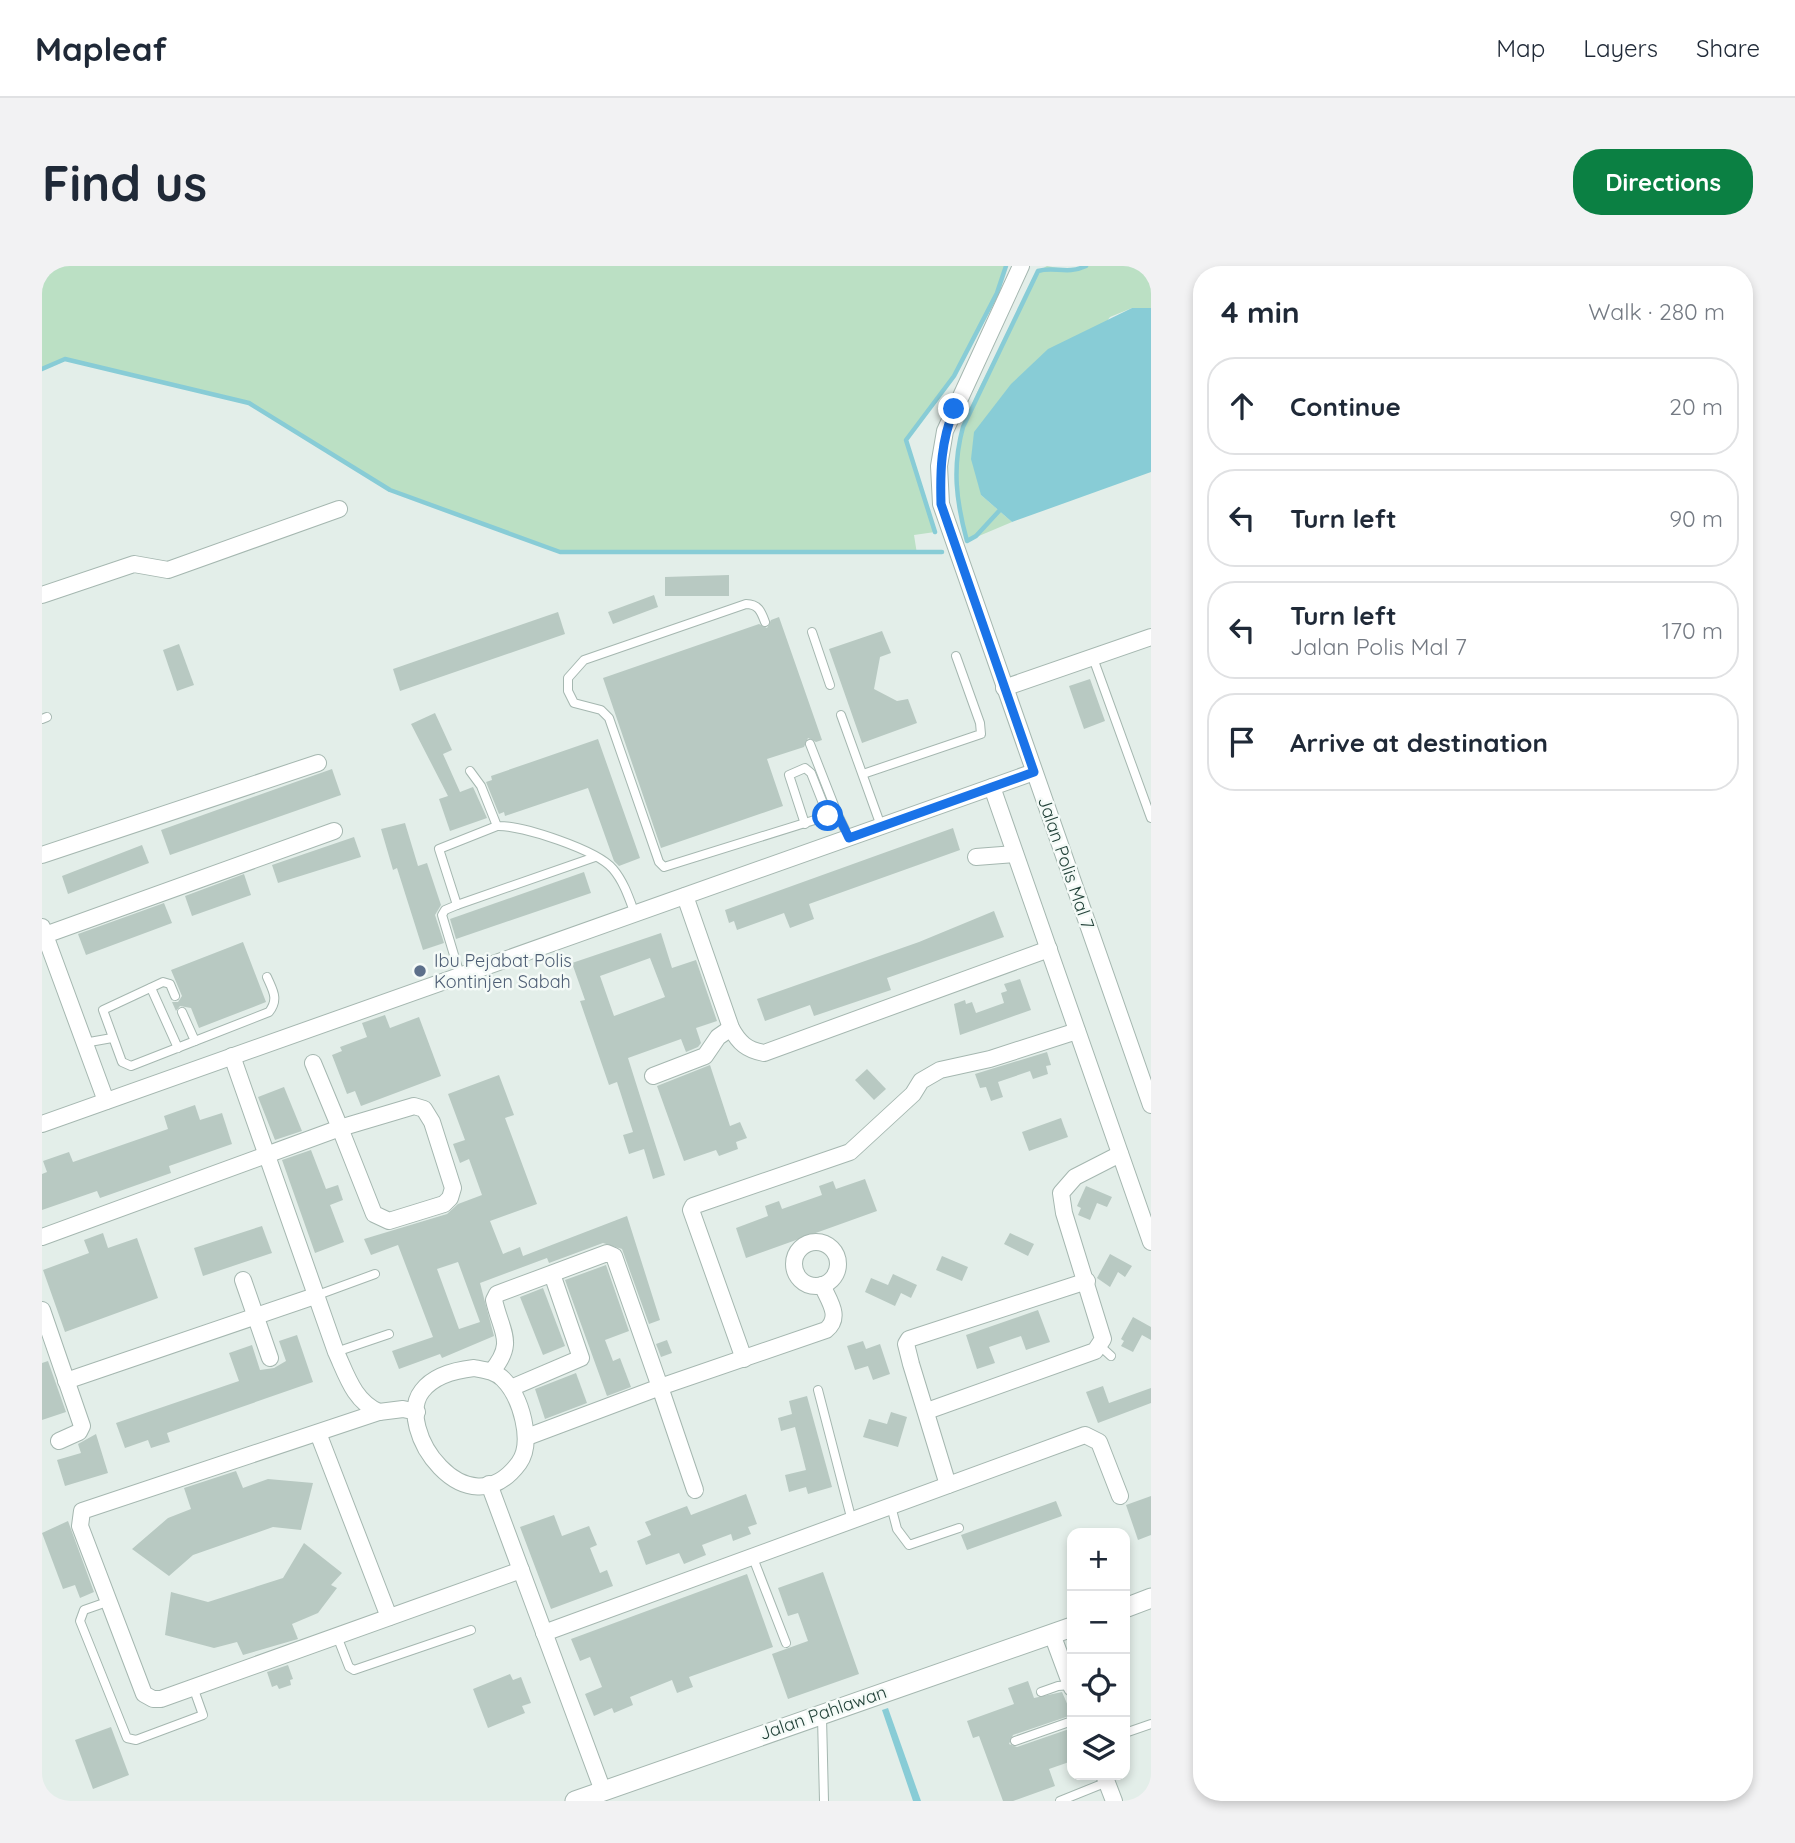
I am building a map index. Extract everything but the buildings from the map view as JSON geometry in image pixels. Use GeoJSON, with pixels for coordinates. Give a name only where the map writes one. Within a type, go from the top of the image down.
{"type":"FeatureCollection","features":[{"type":"Feature","properties":{"kind":"street","name":"Jalan Polis Mal 7"},"geometry":{"type":"LineString","coordinates":[[1021,266],[945,430],[939,466],[941,504],[1151,1105]]}},
{"type":"Feature","properties":{"kind":"street"},"geometry":{"type":"LineString","coordinates":[[42,595],[134,565],[168,570],[339,509]]}},
{"type":"Feature","properties":{"kind":"street"},"geometry":{"type":"LineString","coordinates":[[1004,688],[1151,637]]}},
{"type":"Feature","properties":{"kind":"street"},"geometry":{"type":"LineString","coordinates":[[42,855],[318,763]]}},
{"type":"Feature","properties":{"kind":"street"},"geometry":{"type":"LineString","coordinates":[[42,1124],[1034,772]]}},
{"type":"Feature","properties":{"kind":"street"},"geometry":{"type":"LineString","coordinates":[[992,787],[1151,1242]]}},
{"type":"Feature","properties":{"kind":"street"},"geometry":{"type":"LineString","coordinates":[[106,1101],[43,931],[334,831]]}},
{"type":"Feature","properties":{"kind":"street"},"geometry":{"type":"LineString","coordinates":[[976,857],[1015,853]]}},
{"type":"Feature","properties":{"kind":"street"},"geometry":{"type":"LineString","coordinates":[[685,896],[731,1028],[741,1044],[764,1053],[1049,949]]}},
{"type":"Feature","properties":{"kind":"street"},"geometry":{"type":"LineString","coordinates":[[653,1076],[705,1056],[718,1037],[731,1028]]}},
{"type":"Feature","properties":{"kind":"street"},"geometry":{"type":"LineString","coordinates":[[744,1359],[691,1210],[693,1206],[850,1152],[913,1094],[922,1081],[940,1070],[990,1059],[1077,1031]]}},
{"type":"Feature","properties":{"kind":"street"},"geometry":{"type":"LineString","coordinates":[[232,1056],[336,1352],[356,1394],[364,1404],[379,1412]]}},
{"type":"Feature","properties":{"kind":"street"},"geometry":{"type":"LineString","coordinates":[[42,1237],[340,1128],[420,1106],[432,1122],[453,1188],[450,1198],[443,1203],[400,1217],[380,1219],[374,1214],[340,1128],[313,1063]]}},
{"type":"Feature","properties":{"kind":"street"},"geometry":{"type":"LineString","coordinates":[[927,1411],[1105,1350],[1087,1280],[1064,1213],[1061,1193],[1075,1177],[1121,1154]]}},
{"type":"Feature","properties":{"kind":"street"},"geometry":{"type":"LineString","coordinates":[[492,1371],[506,1351],[507,1342],[495,1297],[612,1254],[695,1490]]}},
{"type":"Feature","properties":{"kind":"street"},"geometry":{"type":"LineString","coordinates":[[511,1388],[581,1358],[552,1274]]}},
{"type":"Feature","properties":{"kind":"street"},"geometry":{"type":"LineString","coordinates":[[243,1280],[270,1359]]}},
{"type":"Feature","properties":{"kind":"street"},"geometry":{"type":"LineString","coordinates":[[948,1485],[909,1357],[906,1344],[909,1339],[1087,1280]]}},
{"type":"Feature","properties":{"kind":"street"},"geometry":{"type":"LineString","coordinates":[[527,1437],[829,1328],[835,1315],[822,1285]]}},
{"type":"Feature","properties":{"kind":"street"},"geometry":{"type":"LineString","coordinates":[[66,1381],[315,1296]]}},
{"type":"Feature","properties":{"kind":"street"},"geometry":{"type":"LineString","coordinates":[[42,1310],[82,1430],[59,1441]]}},
{"type":"Feature","properties":{"kind":"street"},"geometry":{"type":"LineString","coordinates":[[474,1368],[492,1371],[511,1388],[527,1437],[524,1456],[514,1468],[489,1484],[466,1485],[449,1478],[434,1465],[418,1428],[417,1412],[421,1392],[435,1380],[454,1370],[474,1368]]}},
{"type":"Feature","properties":{"kind":"street"},"geometry":{"type":"LineString","coordinates":[[417,1412],[403,1409],[379,1412],[85,1509],[79,1522],[144,1694],[157,1700],[521,1570]]}},
{"type":"Feature","properties":{"kind":"street"},"geometry":{"type":"LineString","coordinates":[[318,1433],[389,1617]]}},
{"type":"Feature","properties":{"kind":"street"},"geometry":{"type":"LineString","coordinates":[[544,1633],[1089,1435],[1099,1442],[1120,1496]]}},
{"type":"Feature","properties":{"kind":"street"},"geometry":{"type":"LineString","coordinates":[[489,1484],[603,1791]]}},
{"type":"Feature","properties":{"kind":"street"},"geometry":{"type":"LineString","coordinates":[[1130,1606],[1151,1598]]}},
{"type":"Feature","properties":{"kind":"street","name":"Jalan Pahlawan"},"geometry":{"type":"LineString","coordinates":[[575,1801],[1067,1629]]}},
{"type":"Feature","properties":{"kind":"street"},"geometry":{"type":"LineString","coordinates":[[1052,1634],[1067,1674]]}},
{"type":"Feature","properties":{"kind":"street"},"geometry":{"type":"LineString","coordinates":[[1106,1780],[1114,1801]]}},
{"type":"Feature","properties":{"kind":"lane"},"geometry":{"type":"LineString","coordinates":[[765,622],[760,609],[754,604],[746,604],[584,660],[571,671],[567,685],[574,703],[601,710],[609,718],[659,862],[664,867],[833,815]]}},
{"type":"Feature","properties":{"kind":"lane"},"geometry":{"type":"LineString","coordinates":[[812,632],[830,685]]}},
{"type":"Feature","properties":{"kind":"lane"},"geometry":{"type":"LineString","coordinates":[[863,774],[981,734],[980,723],[956,656]]}},
{"type":"Feature","properties":{"kind":"lane"},"geometry":{"type":"LineString","coordinates":[[1093,658],[1151,818]]}},
{"type":"Feature","properties":{"kind":"lane"},"geometry":{"type":"LineString","coordinates":[[841,715],[881,826]]}},
{"type":"Feature","properties":{"kind":"lane"},"geometry":{"type":"LineString","coordinates":[[810,744],[833,815]]}},
{"type":"Feature","properties":{"kind":"lane"},"geometry":{"type":"LineString","coordinates":[[805,824],[789,780],[792,772],[805,768],[811,773],[833,815],[849,838]]}},
{"type":"Feature","properties":{"kind":"lane"},"geometry":{"type":"LineString","coordinates":[[470,771],[481,786],[497,826]]}},
{"type":"Feature","properties":{"kind":"lane"},"geometry":{"type":"LineString","coordinates":[[457,905],[439,849],[497,826],[521,829],[595,857],[612,868],[635,914]]}},
{"type":"Feature","properties":{"kind":"lane"},"geometry":{"type":"LineString","coordinates":[[460,975],[442,915],[445,910],[595,857]]}},
{"type":"Feature","properties":{"kind":"lane"},"geometry":{"type":"LineString","coordinates":[[175,996],[167,982],[103,1010],[122,1062],[131,1066],[269,1012],[275,1004],[275,996],[267,977]]}},
{"type":"Feature","properties":{"kind":"lane"},"geometry":{"type":"LineString","coordinates":[[151,988],[178,1048]]}},
{"type":"Feature","properties":{"kind":"lane"},"geometry":{"type":"LineString","coordinates":[[182,1012],[195,1041]]}},
{"type":"Feature","properties":{"kind":"lane"},"geometry":{"type":"LineString","coordinates":[[85,1043],[112,1038]]}},
{"type":"Feature","properties":{"kind":"lane"},"geometry":{"type":"LineString","coordinates":[[315,1296],[375,1274]]}},
{"type":"Feature","properties":{"kind":"lane"},"geometry":{"type":"LineString","coordinates":[[336,1352],[389,1334]]}},
{"type":"Feature","properties":{"kind":"lane"},"geometry":{"type":"LineString","coordinates":[[818,1390],[852,1521]]}},
{"type":"Feature","properties":{"kind":"lane"},"geometry":{"type":"LineString","coordinates":[[891,1506],[897,1529],[909,1545],[959,1528]]}},
{"type":"Feature","properties":{"kind":"lane"},"geometry":{"type":"LineString","coordinates":[[753,1558],[786,1643]]}},
{"type":"Feature","properties":{"kind":"lane"},"geometry":{"type":"LineString","coordinates":[[107,1602],[84,1610],[80,1621],[127,1738],[136,1740],[203,1716],[193,1687]]}},
{"type":"Feature","properties":{"kind":"lane"},"geometry":{"type":"LineString","coordinates":[[337,1636],[349,1667],[354,1670],[471,1630]]}},
{"type":"Feature","properties":{"kind":"lane"},"geometry":{"type":"LineString","coordinates":[[1041,1692],[1058,1686],[1067,1687]]}},
{"type":"Feature","properties":{"kind":"lane"},"geometry":{"type":"LineString","coordinates":[[822,1714],[824,1801]]}},
{"type":"Feature","properties":{"kind":"lane"},"geometry":{"type":"LineString","coordinates":[[1015,1741],[1067,1723]]}},
{"type":"Feature","properties":{"kind":"lane"},"geometry":{"type":"LineString","coordinates":[[1130,1731],[1151,1724]]}},
{"type":"Feature","properties":{"kind":"lane"},"geometry":{"type":"LineString","coordinates":[[1059,1801],[1101,1780]]}},
{"type":"Feature","properties":{"kind":"green space"},"geometry":{"type":"Polygon","coordinates":[[[42,266],[1006,266],[997,293],[954,376],[906,440],[935,532],[914,535],[917,554],[560,552],[390,490],[249,403],[65,359],[42,369],[42,266]]]}},
{"type":"Feature","properties":{"kind":"green space"},"geometry":{"type":"Polygon","coordinates":[[[1047,266],[1074,271],[1086,266],[1151,266],[1151,308],[1132,308],[1110,317],[981,495],[1012,522],[967,541],[959,501],[957,466],[962,435],[971,407],[1030,285],[1038,271],[1047,266]]]}},
{"type":"Feature","properties":{"kind":"water"},"geometry":{"type":"Polygon","coordinates":[[[1132,308],[1151,308],[1151,472],[1012,522],[981,495],[971,459],[974,432],[1011,384],[1048,349],[1132,308]]]}},
{"type":"Feature","properties":{"kind":"water"},"geometry":{"type":"Polygon","coordinates":[[[888,1708],[921,1801],[913,1801],[882,1710],[888,1708]]]}},
{"type":"Feature","properties":{"kind":"waterway"},"geometry":{"type":"LineString","coordinates":[[935,532],[906,440],[954,376],[997,293],[1006,266]]}},
{"type":"Feature","properties":{"kind":"waterway"},"geometry":{"type":"LineString","coordinates":[[999,511],[976,536],[967,541],[957,484],[957,456],[963,427],[1038,271],[1073,270],[1086,266]]}},
{"type":"Feature","properties":{"kind":"waterway"},"geometry":{"type":"LineString","coordinates":[[42,369],[65,359],[249,403],[390,490],[560,552],[942,552]]}},
{"type":"Feature","properties":{"kind":"place","name":"Ibu Pejabat Polis Kontinjen Sabah"},"geometry":{"type":"Point","coordinates":[420,971]}},
{"type":"Feature","properties":{"kind":"route"},"geometry":{"type":"LineString","coordinates":[[828,816],[837,813],[849,838],[1034,772],[941,504],[939,466],[945,430],[954,409]]}}]}
